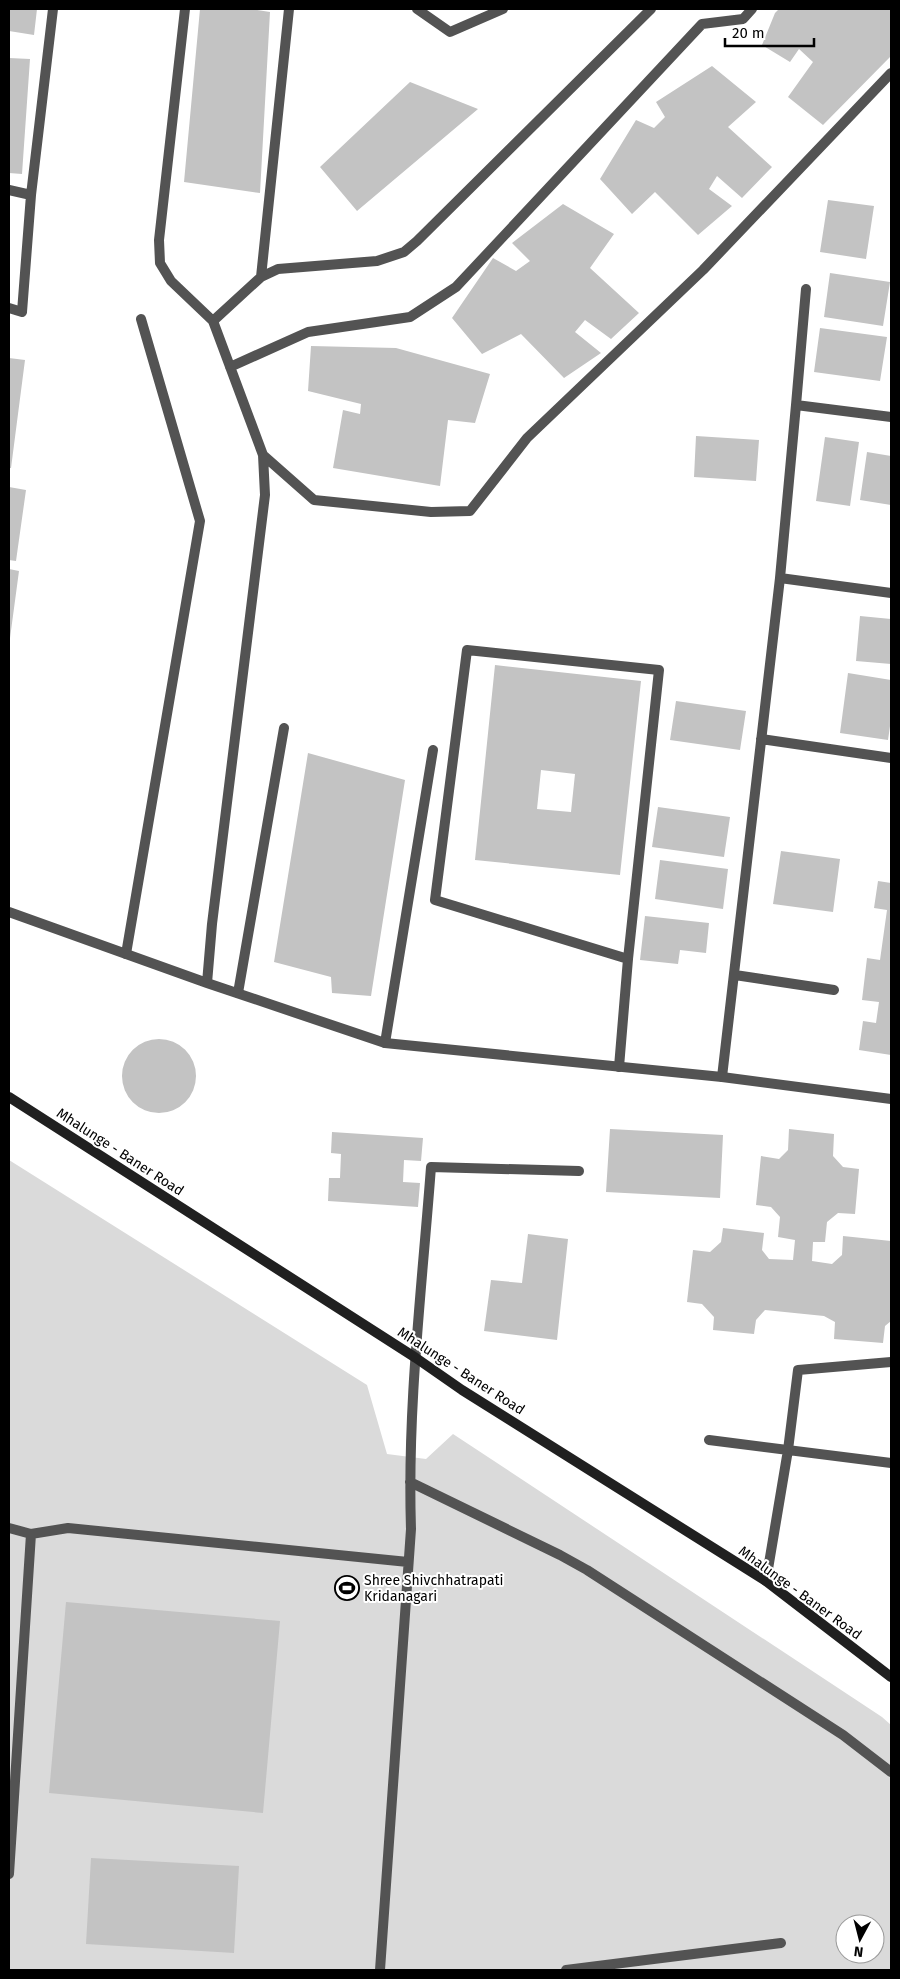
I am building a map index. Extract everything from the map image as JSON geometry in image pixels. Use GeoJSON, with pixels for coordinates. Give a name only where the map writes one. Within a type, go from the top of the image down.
{"type":"FeatureCollection","features":[{"type":"Feature","properties":{"kind":"main road","name":"Mhalunge - Baner Road"},"geometry":{"type":"LineString","coordinates":[[9,1097],[416,1358],[470,1395],[766,1581],[891,1677]]}},
{"type":"Feature","properties":{"kind":"street"},"geometry":{"type":"LineString","coordinates":[[9,308],[22,312],[31,194],[53,9]]}},
{"type":"Feature","properties":{"kind":"street"},"geometry":{"type":"LineString","coordinates":[[185,9],[159,240],[160,263],[171,281],[213,321],[263,455],[265,495],[212,924],[207,983]]}},
{"type":"Feature","properties":{"kind":"street"},"geometry":{"type":"LineString","coordinates":[[261,277],[289,9]]}},
{"type":"Feature","properties":{"kind":"street"},"geometry":{"type":"LineString","coordinates":[[417,9],[450,32],[503,9]]}},
{"type":"Feature","properties":{"kind":"street"},"geometry":{"type":"LineString","coordinates":[[213,321],[261,277],[278,269],[377,261],[404,252],[651,9]]}},
{"type":"Feature","properties":{"kind":"street"},"geometry":{"type":"LineString","coordinates":[[230,367],[308,332],[410,317],[456,287],[702,24],[743,19],[752,9]]}},
{"type":"Feature","properties":{"kind":"street"},"geometry":{"type":"LineString","coordinates":[[263,455],[314,500],[431,512],[470,511],[527,438],[703,270],[891,73]]}},
{"type":"Feature","properties":{"kind":"street"},"geometry":{"type":"LineString","coordinates":[[9,190],[31,194]]}},
{"type":"Feature","properties":{"kind":"street"},"geometry":{"type":"LineString","coordinates":[[722,1077],[780,578],[806,289]]}},
{"type":"Feature","properties":{"kind":"street"},"geometry":{"type":"LineString","coordinates":[[126,954],[200,520],[141,319]]}},
{"type":"Feature","properties":{"kind":"street"},"geometry":{"type":"LineString","coordinates":[[796,405],[891,417]]}},
{"type":"Feature","properties":{"kind":"street"},"geometry":{"type":"LineString","coordinates":[[780,578],[891,593]]}},
{"type":"Feature","properties":{"kind":"street"},"geometry":{"type":"LineString","coordinates":[[619,1067],[628,959],[659,670],[468,650],[434,900],[628,959]]}},
{"type":"Feature","properties":{"kind":"street"},"geometry":{"type":"LineString","coordinates":[[238,993],[284,728]]}},
{"type":"Feature","properties":{"kind":"street"},"geometry":{"type":"LineString","coordinates":[[761,739],[891,758]]}},
{"type":"Feature","properties":{"kind":"street"},"geometry":{"type":"LineString","coordinates":[[385,1044],[432,750]]}},
{"type":"Feature","properties":{"kind":"street"},"geometry":{"type":"LineString","coordinates":[[9,912],[385,1044],[722,1077],[891,1099]]}},
{"type":"Feature","properties":{"kind":"street"},"geometry":{"type":"LineString","coordinates":[[735,975],[834,990]]}},
{"type":"Feature","properties":{"kind":"street"},"geometry":{"type":"LineString","coordinates":[[380,1970],[411,1529],[410,1482],[416,1358],[431,1167],[579,1171]]}},
{"type":"Feature","properties":{"kind":"street"},"geometry":{"type":"LineString","coordinates":[[766,1581],[788,1450],[798,1370],[891,1362]]}},
{"type":"Feature","properties":{"kind":"street"},"geometry":{"type":"LineString","coordinates":[[709,1440],[891,1463]]}},
{"type":"Feature","properties":{"kind":"street"},"geometry":{"type":"LineString","coordinates":[[410,1482],[580,1566],[844,1735],[891,1772]]}},
{"type":"Feature","properties":{"kind":"street"},"geometry":{"type":"LineString","coordinates":[[9,1528],[31,1534],[68,1528],[408,1562]]}},
{"type":"Feature","properties":{"kind":"street"},"geometry":{"type":"LineString","coordinates":[[9,1874],[31,1534]]}},
{"type":"Feature","properties":{"kind":"street"},"geometry":{"type":"LineString","coordinates":[[566,1970],[781,1943]]}},
{"type":"Feature","properties":{"kind":"shaded area","name":"Shree Shivchhatrapati Kridanagari"},"geometry":{"type":"Polygon","coordinates":[[[9,1160],[367,1385],[387,1454],[426,1459],[453,1434],[882,1717],[891,1725],[891,1970],[9,1970],[9,1160]]]}},
{"type":"Feature","properties":{"kind":"building"},"geometry":{"type":"Polygon","coordinates":[[[9,9],[37,9],[34,35],[9,31],[9,9]]]}},
{"type":"Feature","properties":{"kind":"building"},"geometry":{"type":"Polygon","coordinates":[[[200,9],[251,9],[270,12],[260,193],[184,182],[200,9]]]}},
{"type":"Feature","properties":{"kind":"building"},"geometry":{"type":"Polygon","coordinates":[[[779,9],[891,9],[891,56],[823,125],[788,97],[813,62],[799,49],[790,62],[762,45],[775,13],[779,9]]]}},
{"type":"Feature","properties":{"kind":"building"},"geometry":{"type":"Polygon","coordinates":[[[9,58],[30,59],[22,174],[9,173],[9,58]]]}},
{"type":"Feature","properties":{"kind":"building"},"geometry":{"type":"Polygon","coordinates":[[[712,66],[756,102],[728,127],[772,167],[742,198],[717,176],[709,189],[732,206],[698,235],[655,192],[632,214],[600,179],[636,120],[654,128],[665,117],[656,102],[712,66]]]}},
{"type":"Feature","properties":{"kind":"building"},"geometry":{"type":"Polygon","coordinates":[[[410,82],[478,109],[357,211],[320,167],[410,82]]]}},
{"type":"Feature","properties":{"kind":"building"},"geometry":{"type":"Polygon","coordinates":[[[828,200],[874,206],[866,259],[820,252],[828,200]]]}},
{"type":"Feature","properties":{"kind":"building"},"geometry":{"type":"Polygon","coordinates":[[[563,204],[614,234],[590,268],[639,313],[611,339],[585,320],[575,332],[601,353],[564,378],[521,334],[482,354],[452,318],[493,258],[516,271],[530,261],[512,243],[563,204]]]}},
{"type":"Feature","properties":{"kind":"building"},"geometry":{"type":"Polygon","coordinates":[[[830,273],[890,282],[883,326],[824,317],[830,273]]]}},
{"type":"Feature","properties":{"kind":"building"},"geometry":{"type":"Polygon","coordinates":[[[820,328],[887,337],[880,381],[814,372],[820,328]]]}},
{"type":"Feature","properties":{"kind":"building"},"geometry":{"type":"Polygon","coordinates":[[[311,346],[396,348],[490,374],[475,423],[448,420],[440,486],[333,468],[343,410],[360,414],[361,404],[308,391],[311,346]]]}},
{"type":"Feature","properties":{"kind":"building"},"geometry":{"type":"Polygon","coordinates":[[[9,358],[25,360],[11,468],[9,468],[9,358]]]}},
{"type":"Feature","properties":{"kind":"building"},"geometry":{"type":"Polygon","coordinates":[[[696,436],[759,440],[756,481],[694,477],[696,436]]]}},
{"type":"Feature","properties":{"kind":"building"},"geometry":{"type":"Polygon","coordinates":[[[825,437],[859,442],[850,506],[816,501],[825,437]]]}},
{"type":"Feature","properties":{"kind":"building"},"geometry":{"type":"Polygon","coordinates":[[[867,452],[891,456],[891,505],[860,500],[867,452]]]}},
{"type":"Feature","properties":{"kind":"building"},"geometry":{"type":"Polygon","coordinates":[[[9,487],[26,490],[16,561],[9,560],[9,487]]]}},
{"type":"Feature","properties":{"kind":"building"},"geometry":{"type":"Polygon","coordinates":[[[9,569],[19,571],[10,638],[9,638],[9,569]]]}},
{"type":"Feature","properties":{"kind":"building"},"geometry":{"type":"Polygon","coordinates":[[[860,616],[891,619],[891,664],[856,661],[860,616]]]}},
{"type":"Feature","properties":{"kind":"building"},"geometry":{"type":"Polygon","coordinates":[[[495,665],[641,681],[620,875],[475,860],[495,665]],[[541,770],[537,809],[571,812],[575,774],[541,770]]]}},
{"type":"Feature","properties":{"kind":"building"},"geometry":{"type":"Polygon","coordinates":[[[848,673],[891,680],[891,719],[888,740],[840,733],[848,673]]]}},
{"type":"Feature","properties":{"kind":"building"},"geometry":{"type":"Polygon","coordinates":[[[676,701],[746,711],[740,750],[670,740],[676,701]]]}},
{"type":"Feature","properties":{"kind":"building"},"geometry":{"type":"Polygon","coordinates":[[[308,753],[405,780],[371,996],[332,993],[331,977],[274,962],[308,753]]]}},
{"type":"Feature","properties":{"kind":"building"},"geometry":{"type":"Polygon","coordinates":[[[658,807],[730,817],[724,857],[652,847],[658,807]]]}},
{"type":"Feature","properties":{"kind":"building"},"geometry":{"type":"Polygon","coordinates":[[[781,851],[840,859],[833,912],[773,904],[781,851]]]}},
{"type":"Feature","properties":{"kind":"building"},"geometry":{"type":"Polygon","coordinates":[[[660,860],[728,869],[723,909],[655,899],[660,860]]]}},
{"type":"Feature","properties":{"kind":"building"},"geometry":{"type":"Polygon","coordinates":[[[878,881],[891,883],[891,1055],[859,1050],[863,1021],[876,1023],[879,1002],[862,1000],[867,958],[880,960],[887,910],[874,908],[878,881]]]}},
{"type":"Feature","properties":{"kind":"building"},"geometry":{"type":"Polygon","coordinates":[[[645,916],[709,923],[706,953],[680,950],[678,964],[640,960],[645,916]]]}},
{"type":"Feature","properties":{"kind":"building"},"geometry":{"type":"Polygon","coordinates":[[[159,1039],[180,1045],[190,1055],[196,1076],[190,1097],[180,1107],[159,1113],[138,1107],[128,1097],[122,1076],[128,1055],[138,1045],[159,1039]]]}},
{"type":"Feature","properties":{"kind":"building"},"geometry":{"type":"Polygon","coordinates":[[[610,1129],[723,1135],[720,1198],[606,1192],[610,1129]]]}},
{"type":"Feature","properties":{"kind":"building"},"geometry":{"type":"Polygon","coordinates":[[[789,1129],[834,1134],[833,1156],[843,1167],[859,1169],[855,1214],[838,1213],[827,1222],[825,1242],[813,1242],[812,1261],[832,1264],[842,1255],[843,1236],[891,1241],[891,1321],[885,1326],[883,1343],[834,1339],[835,1322],[824,1316],[765,1310],[756,1320],[754,1334],[713,1330],[714,1317],[702,1304],[687,1302],[693,1250],[710,1252],[721,1242],[723,1228],[764,1233],[762,1250],[769,1259],[793,1260],[795,1240],[778,1237],[780,1217],[771,1207],[756,1205],[761,1156],[779,1159],[788,1150],[789,1129]]]}},
{"type":"Feature","properties":{"kind":"building"},"geometry":{"type":"Polygon","coordinates":[[[332,1132],[423,1138],[421,1161],[404,1160],[403,1182],[420,1183],[418,1207],[328,1201],[329,1178],[340,1178],[341,1154],[331,1153],[332,1132]]]}},
{"type":"Feature","properties":{"kind":"building"},"geometry":{"type":"Polygon","coordinates":[[[528,1234],[568,1239],[557,1340],[484,1331],[491,1280],[522,1283],[528,1234]]]}},
{"type":"Feature","properties":{"kind":"building"},"geometry":{"type":"Polygon","coordinates":[[[66,1602],[280,1621],[263,1813],[49,1793],[66,1602]]]}},
{"type":"Feature","properties":{"kind":"building"},"geometry":{"type":"Polygon","coordinates":[[[91,1858],[239,1866],[234,1953],[86,1944],[91,1858]]]}},
{"type":"Feature","properties":{"kind":"place","name":"Shree Shivchhatrapati Kridanagari"},"geometry":{"type":"Point","coordinates":[347,1588]}}]}
